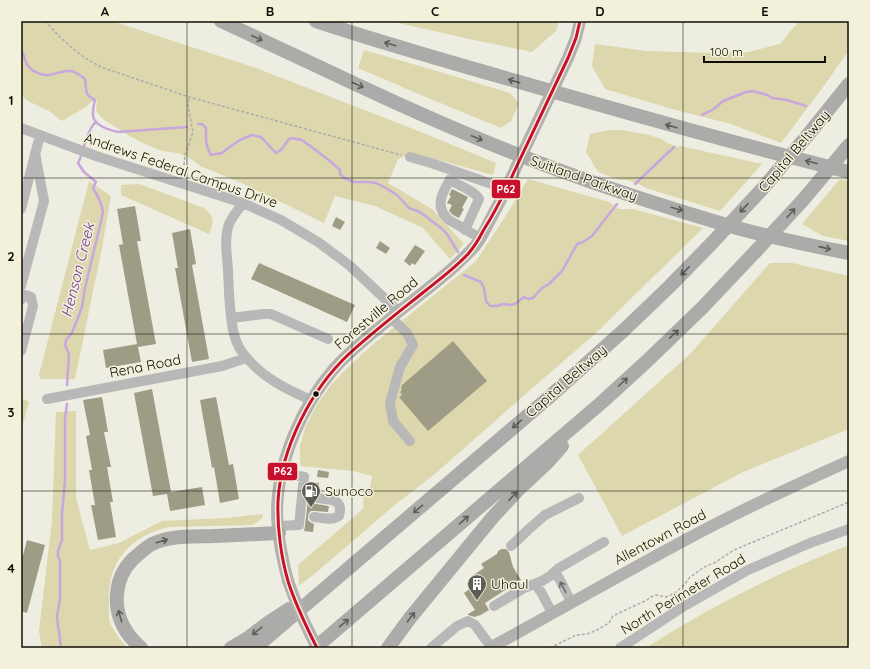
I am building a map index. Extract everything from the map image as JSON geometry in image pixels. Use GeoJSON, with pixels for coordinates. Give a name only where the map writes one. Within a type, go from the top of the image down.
{"type":"FeatureCollection","features":[{"type":"Feature","properties":{"kind":"highway","name":"Suitland Parkway"},"geometry":{"type":"LineString","coordinates":[[221,21],[427,117],[478,139],[584,180],[738,228],[849,253]]}},
{"type":"Feature","properties":{"kind":"highway"},"geometry":{"type":"LineString","coordinates":[[316,21],[371,39],[694,132],[849,172]]}},
{"type":"Feature","properties":{"kind":"highway","name":"Capital Beltway"},"geometry":{"type":"LineString","coordinates":[[254,648],[623,331],[669,287],[764,187],[849,84]]}},
{"type":"Feature","properties":{"kind":"highway"},"geometry":{"type":"LineString","coordinates":[[316,648],[601,403],[646,362],[703,307],[755,252],[803,200],[849,145]]}},
{"type":"Feature","properties":{"kind":"highway"},"geometry":{"type":"LineString","coordinates":[[387,647],[492,518],[517,491],[548,462],[601,403]]}},
{"type":"Feature","properties":{"kind":"highway"},"geometry":{"type":"LineString","coordinates":[[141,648],[124,628],[119,616],[117,604],[118,587],[121,577],[127,566],[138,555],[157,542],[174,538],[279,529]]}},
{"type":"Feature","properties":{"kind":"highway"},"geometry":{"type":"LineString","coordinates":[[232,648],[269,622],[326,587]]}},
{"type":"Feature","properties":{"kind":"main road","name":"Forestville Road"},"geometry":{"type":"LineString","coordinates":[[316,648],[300,613],[288,581],[284,565],[279,529],[278,500],[282,473],[290,445],[297,428],[311,400],[334,369],[349,354],[395,315],[450,271],[468,254],[480,238],[522,156],[572,48],[580,21]]}},
{"type":"Feature","properties":{"kind":"main road","name":"Allentown Road"},"geometry":{"type":"LineString","coordinates":[[490,648],[571,602],[705,530],[785,490],[849,461]]}},
{"type":"Feature","properties":{"kind":"street","name":"Andrews Federal Campus Drive"},"geometry":{"type":"LineString","coordinates":[[21,128],[96,156],[243,203],[281,220],[318,242],[349,265],[395,315],[413,345],[400,367],[390,403],[393,421],[410,441]]}},
{"type":"Feature","properties":{"kind":"street"},"geometry":{"type":"LineString","coordinates":[[21,209],[40,135]]}},
{"type":"Feature","properties":{"kind":"street"},"geometry":{"type":"LineString","coordinates":[[21,286],[44,201],[36,153]]}},
{"type":"Feature","properties":{"kind":"street"},"geometry":{"type":"LineString","coordinates":[[410,157],[453,176],[506,189]]}},
{"type":"Feature","properties":{"kind":"street"},"geometry":{"type":"LineString","coordinates":[[453,176],[442,196],[440,206],[442,211],[445,217],[449,220],[480,238]]}},
{"type":"Feature","properties":{"kind":"street"},"geometry":{"type":"LineString","coordinates":[[453,176],[480,199],[465,230]]}},
{"type":"Feature","properties":{"kind":"street"},"geometry":{"type":"LineString","coordinates":[[243,203],[229,224],[226,245],[234,335],[246,358],[266,376],[297,394],[311,400]]}},
{"type":"Feature","properties":{"kind":"street"},"geometry":{"type":"LineString","coordinates":[[21,300],[25,295],[31,297],[33,306],[21,351]]}},
{"type":"Feature","properties":{"kind":"street"},"geometry":{"type":"LineString","coordinates":[[21,304],[30,317]]}},
{"type":"Feature","properties":{"kind":"street"},"geometry":{"type":"LineString","coordinates":[[232,318],[271,314],[328,339]]}},
{"type":"Feature","properties":{"kind":"street","name":"Rena Road"},"geometry":{"type":"LineString","coordinates":[[47,399],[222,366],[246,358]]}},
{"type":"Feature","properties":{"kind":"street"},"geometry":{"type":"LineString","coordinates":[[279,529],[299,525],[307,516],[309,497],[304,477],[282,473]]}},
{"type":"Feature","properties":{"kind":"street"},"geometry":{"type":"LineString","coordinates":[[307,516],[331,519],[339,516],[340,510],[340,504],[336,501],[309,497]]}},
{"type":"Feature","properties":{"kind":"street"},"geometry":{"type":"LineString","coordinates":[[511,546],[545,515],[578,498]]}},
{"type":"Feature","properties":{"kind":"street","name":"North Perimeter Road"},"geometry":{"type":"LineString","coordinates":[[620,648],[680,608],[748,570],[810,543],[849,529]]}},
{"type":"Feature","properties":{"kind":"street"},"geometry":{"type":"LineString","coordinates":[[494,606],[524,588],[542,581],[604,542]]}},
{"type":"Feature","properties":{"kind":"street"},"geometry":{"type":"LineString","coordinates":[[554,573],[559,578],[571,602]]}},
{"type":"Feature","properties":{"kind":"street"},"geometry":{"type":"LineString","coordinates":[[535,584],[552,613]]}},
{"type":"Feature","properties":{"kind":"street"},"geometry":{"type":"LineString","coordinates":[[430,648],[457,626],[468,621],[475,625],[490,648]]}},
{"type":"Feature","properties":{"kind":"path"},"geometry":{"type":"LineString","coordinates":[[45,21],[71,47],[101,67],[189,97],[410,157]]}},
{"type":"Feature","properties":{"kind":"path"},"geometry":{"type":"LineString","coordinates":[[184,165],[185,155],[192,134],[188,106],[189,97]]}},
{"type":"Feature","properties":{"kind":"path"},"geometry":{"type":"LineString","coordinates":[[550,648],[576,635],[587,634],[597,630],[609,622],[613,616],[647,600],[651,596],[656,595],[666,597],[675,593],[689,578],[704,567],[714,563],[734,550],[849,502]]}},
{"type":"Feature","properties":{"kind":"shaded area"},"geometry":{"type":"Polygon","coordinates":[[[21,21],[114,21],[256,68],[416,130],[496,163],[493,175],[413,153],[398,159],[388,183],[432,209],[464,244],[450,259],[423,228],[375,206],[335,196],[324,223],[246,185],[200,166],[191,159],[178,153],[162,151],[128,135],[103,119],[96,111],[97,100],[91,102],[86,107],[62,121],[49,111],[28,101],[21,95],[21,21]]]}},
{"type":"Feature","properties":{"kind":"shaded area"},"geometry":{"type":"Polygon","coordinates":[[[390,21],[559,21],[556,31],[532,52],[390,21]]]}},
{"type":"Feature","properties":{"kind":"shaded area"},"geometry":{"type":"Polygon","coordinates":[[[799,21],[849,21],[849,50],[781,143],[731,124],[672,109],[605,89],[592,66],[595,44],[647,51],[714,53],[748,52],[780,44],[799,21]]]}},
{"type":"Feature","properties":{"kind":"shaded area"},"geometry":{"type":"Polygon","coordinates":[[[364,50],[510,93],[519,103],[511,121],[501,128],[358,68],[364,50]]]}},
{"type":"Feature","properties":{"kind":"shaded area"},"geometry":{"type":"Polygon","coordinates":[[[609,130],[623,130],[649,135],[662,139],[667,143],[678,147],[681,146],[762,164],[720,211],[646,188],[628,180],[619,180],[598,172],[586,152],[590,134],[609,130]]]}},
{"type":"Feature","properties":{"kind":"shaded area"},"geometry":{"type":"Polygon","coordinates":[[[528,179],[609,202],[619,209],[633,209],[703,228],[595,334],[436,473],[391,508],[299,586],[298,565],[363,509],[364,492],[370,489],[372,476],[353,471],[300,466],[300,446],[305,428],[316,406],[330,386],[371,346],[476,261],[528,179]]]}},
{"type":"Feature","properties":{"kind":"shaded area"},"geometry":{"type":"Polygon","coordinates":[[[840,179],[849,181],[849,241],[823,236],[802,224],[840,179]]]}},
{"type":"Feature","properties":{"kind":"shaded area"},"geometry":{"type":"Polygon","coordinates":[[[89,181],[111,196],[102,248],[75,379],[40,379],[39,375],[89,181]]]}},
{"type":"Feature","properties":{"kind":"shaded area"},"geometry":{"type":"Polygon","coordinates":[[[139,184],[204,208],[212,217],[213,222],[209,234],[121,195],[121,185],[139,184]]]}},
{"type":"Feature","properties":{"kind":"shaded area"},"geometry":{"type":"Polygon","coordinates":[[[770,263],[792,263],[849,276],[849,429],[743,472],[622,536],[578,455],[690,354],[770,263]]]}},
{"type":"Feature","properties":{"kind":"shaded area"},"geometry":{"type":"Polygon","coordinates":[[[21,398],[29,402],[21,431],[21,398]]]}},
{"type":"Feature","properties":{"kind":"shaded area"},"geometry":{"type":"Polygon","coordinates":[[[76,411],[76,498],[90,550],[119,543],[162,521],[225,518],[263,514],[258,522],[252,525],[169,527],[141,538],[131,545],[122,555],[116,566],[111,578],[109,592],[109,621],[113,629],[128,648],[42,648],[39,631],[52,520],[56,412],[76,411]]]}},
{"type":"Feature","properties":{"kind":"shaded area"},"geometry":{"type":"Polygon","coordinates":[[[849,545],[849,648],[646,648],[695,618],[745,591],[796,567],[849,545]]]}},
{"type":"Feature","properties":{"kind":"building"},"geometry":{"type":"Polygon","coordinates":[[[452,189],[468,197],[459,218],[449,211],[452,205],[447,203],[451,196],[449,195],[452,189]]]}},
{"type":"Feature","properties":{"kind":"building"},"geometry":{"type":"Polygon","coordinates":[[[135,206],[141,241],[137,241],[156,344],[138,347],[141,362],[106,368],[103,350],[137,344],[119,245],[123,244],[117,209],[135,206]]]}},
{"type":"Feature","properties":{"kind":"building"},"geometry":{"type":"Polygon","coordinates":[[[336,217],[345,222],[340,230],[332,226],[336,217]]]}},
{"type":"Feature","properties":{"kind":"building"},"geometry":{"type":"Polygon","coordinates":[[[190,229],[196,264],[192,265],[209,359],[192,362],[175,268],[178,268],[172,233],[190,229]]]}},
{"type":"Feature","properties":{"kind":"building"},"geometry":{"type":"Polygon","coordinates":[[[380,241],[390,248],[386,254],[376,248],[380,241]]]}},
{"type":"Feature","properties":{"kind":"building"},"geometry":{"type":"Polygon","coordinates":[[[415,245],[425,251],[415,265],[412,263],[410,266],[404,261],[415,245]]]}},
{"type":"Feature","properties":{"kind":"building"},"geometry":{"type":"Polygon","coordinates":[[[259,263],[355,305],[347,322],[251,279],[259,263]]]}},
{"type":"Feature","properties":{"kind":"building"},"geometry":{"type":"Polygon","coordinates":[[[453,341],[487,381],[428,431],[399,397],[402,395],[400,392],[402,390],[401,388],[402,385],[453,341]]]}},
{"type":"Feature","properties":{"kind":"building"},"geometry":{"type":"Polygon","coordinates":[[[152,389],[171,492],[202,487],[205,505],[170,511],[167,494],[153,496],[134,393],[152,389]]]}},
{"type":"Feature","properties":{"kind":"building"},"geometry":{"type":"Polygon","coordinates":[[[102,397],[108,432],[104,432],[111,467],[107,467],[113,502],[110,502],[116,537],[98,540],[91,505],[95,505],[89,470],[92,470],[86,436],[90,435],[83,400],[102,397]]]}},
{"type":"Feature","properties":{"kind":"building"},"geometry":{"type":"Polygon","coordinates":[[[216,397],[229,465],[233,464],[239,499],[220,503],[200,400],[216,397]]]}},
{"type":"Feature","properties":{"kind":"building"},"geometry":{"type":"Polygon","coordinates":[[[318,470],[329,472],[328,478],[317,477],[318,470]]]}},
{"type":"Feature","properties":{"kind":"building","name":"Sunoco"},"geometry":{"type":"Polygon","coordinates":[[[310,482],[319,483],[318,492],[314,492],[311,497],[313,503],[329,506],[328,512],[311,511],[309,513],[308,520],[314,524],[313,532],[304,531],[310,482]]]}},
{"type":"Feature","properties":{"kind":"building"},"geometry":{"type":"Polygon","coordinates":[[[27,540],[45,545],[27,613],[21,611],[21,563],[27,540]]]}},
{"type":"Feature","properties":{"kind":"building"},"geometry":{"type":"Polygon","coordinates":[[[502,549],[506,549],[509,552],[513,567],[521,580],[485,603],[489,610],[475,617],[468,615],[475,610],[464,593],[477,584],[472,576],[484,568],[481,564],[502,549]]]}},
{"type":"Feature","properties":{"kind":"waterway","name":"Henson Creek"},"geometry":{"type":"LineString","coordinates":[[21,50],[27,65],[38,73],[49,75],[71,71],[85,79],[87,94],[95,100],[93,117],[101,126],[118,132],[187,127]]}},
{"type":"Feature","properties":{"kind":"waterway","name":"Henson Creek"},"geometry":{"type":"LineString","coordinates":[[702,115],[714,109],[723,101],[746,92],[753,91],[772,98],[787,100],[806,106]]}},
{"type":"Feature","properties":{"kind":"waterway","name":"Henson Creek"},"geometry":{"type":"LineString","coordinates":[[83,149],[90,131],[96,122]]}},
{"type":"Feature","properties":{"kind":"waterway","name":"Henson Creek"},"geometry":{"type":"LineString","coordinates":[[198,124],[202,124],[206,128],[207,145],[211,155],[222,153],[240,140],[252,135],[261,137],[276,153],[281,150],[289,139],[292,138],[302,140],[340,170],[340,174],[344,178],[354,182],[376,183],[397,195],[409,208],[420,212],[441,228],[447,234],[458,252]]}},
{"type":"Feature","properties":{"kind":"waterway","name":"Henson Creek"},"geometry":{"type":"LineString","coordinates":[[635,184],[674,147]]}},
{"type":"Feature","properties":{"kind":"waterway","name":"Henson Creek"},"geometry":{"type":"LineString","coordinates":[[67,385],[69,354],[65,345],[66,340],[72,333],[82,307],[85,288],[103,213],[100,200],[93,188],[96,182],[84,172],[78,163],[82,154]]}},
{"type":"Feature","properties":{"kind":"waterway","name":"Henson Creek"},"geometry":{"type":"LineString","coordinates":[[464,275],[481,282],[484,288],[486,301],[490,306],[503,304],[510,305],[515,304],[524,297],[528,299],[533,298],[562,271],[577,244],[592,236],[617,204]]}},
{"type":"Feature","properties":{"kind":"waterway","name":"Henson Creek"},"geometry":{"type":"LineString","coordinates":[[61,648],[57,616],[60,599],[60,561],[58,551],[62,540],[62,514],[65,480],[65,418],[67,404]]}},
{"type":"Feature","properties":{"kind":"tunnel"},"geometry":{"type":"LineString","coordinates":[[308,497],[317,498]]}},
{"type":"Feature","properties":{"kind":"transit line","name":"P62"},"geometry":{"type":"LineString","coordinates":[[317,648],[291,590],[283,562],[280,541],[278,521],[280,481],[292,440],[300,421],[311,402],[323,384],[350,353],[387,321],[453,269],[474,246],[492,217],[568,58],[576,38],[580,21]]}},
{"type":"Feature","properties":{"kind":"place","name":"Sunoco"},"geometry":{"type":"Point","coordinates":[311,508]}},
{"type":"Feature","properties":{"kind":"place","name":"Uhaul"},"geometry":{"type":"Point","coordinates":[477,601]}}]}
